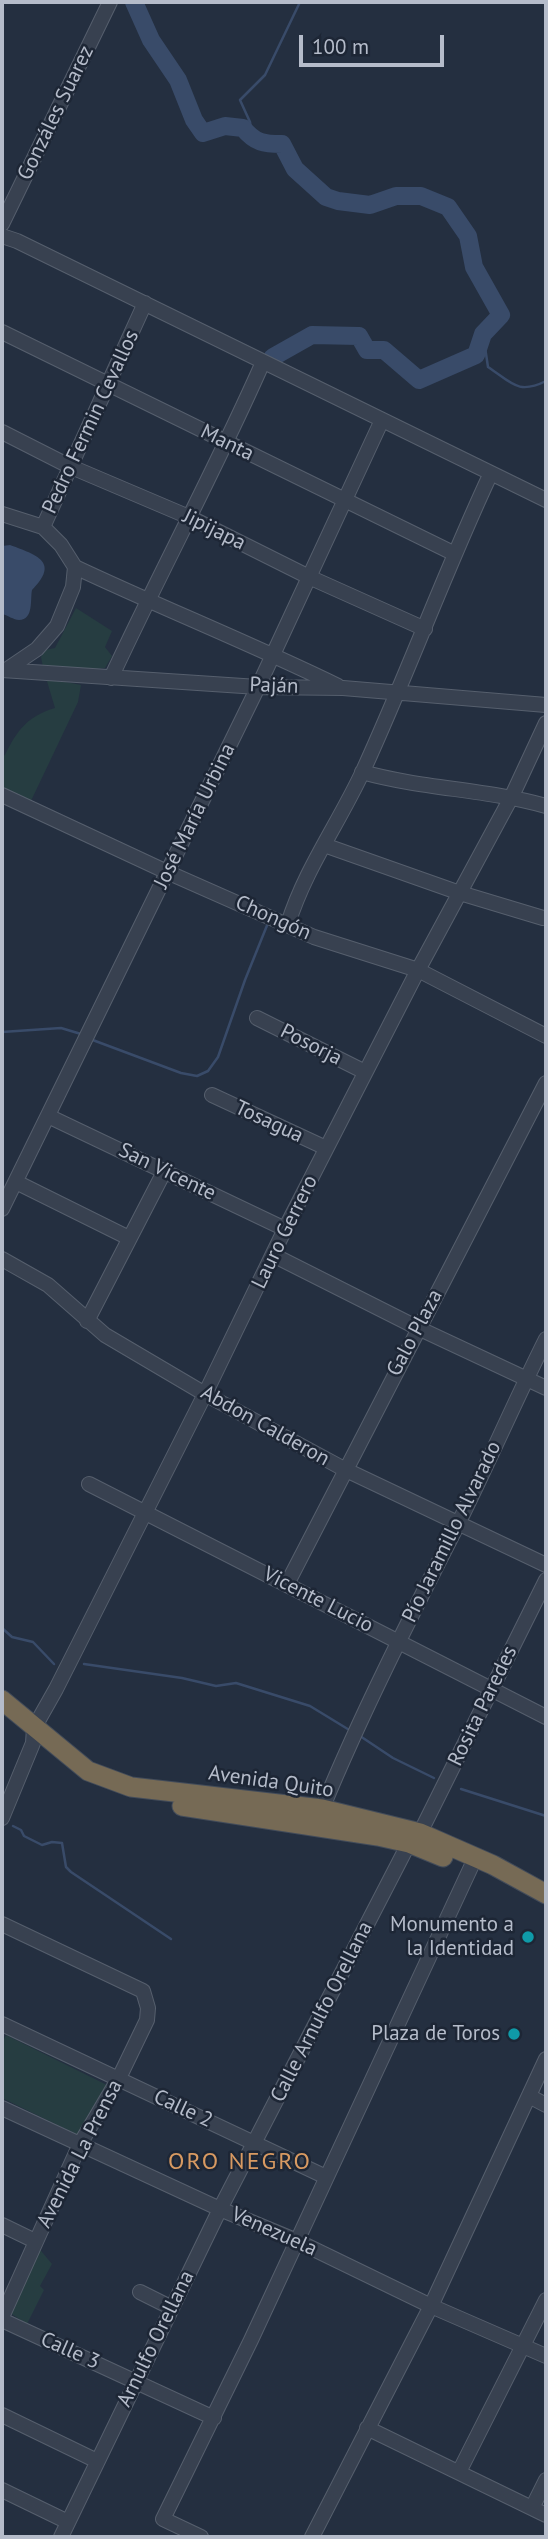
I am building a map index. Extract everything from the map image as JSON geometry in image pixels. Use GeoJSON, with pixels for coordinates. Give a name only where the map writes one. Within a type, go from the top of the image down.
{"type":"FeatureCollection","features":[{"type":"Feature","properties":{"kind":"highway","name":"Avenida Quito"},"geometry":{"type":"LineString","coordinates":[[2,1700],[33,1736],[83,1780],[102,1791],[127,1798],[415,1838],[546,1909]]}},
{"type":"Feature","properties":{"kind":"highway","name":"Avenida Quito"},"geometry":{"type":"LineString","coordinates":[[2,1715],[88,1771],[108,1780],[131,1787],[322,1810],[494,1865],[546,1894]]}},
{"type":"Feature","properties":{"kind":"street","name":"Gonzáles Suarez"},"geometry":{"type":"LineString","coordinates":[[2,224],[110,2]]}},
{"type":"Feature","properties":{"kind":"street"},"geometry":{"type":"LineString","coordinates":[[2,236],[145,303],[546,500]]}},
{"type":"Feature","properties":{"kind":"street","name":"Pedro Fermin Cevallos"},"geometry":{"type":"LineString","coordinates":[[75,566],[61,545],[43,527],[145,303]]}},
{"type":"Feature","properties":{"kind":"street","name":"Manta"},"geometry":{"type":"LineString","coordinates":[[2,332],[453,553]]}},
{"type":"Feature","properties":{"kind":"street"},"geometry":{"type":"LineString","coordinates":[[111,678],[147,600],[227,443],[263,362]]}},
{"type":"Feature","properties":{"kind":"street","name":"José María Urbina"},"geometry":{"type":"LineString","coordinates":[[2,1209],[274,654],[382,420]]}},
{"type":"Feature","properties":{"kind":"street","name":"Jipijapa"},"geometry":{"type":"LineString","coordinates":[[2,432],[69,466],[189,517],[309,577],[425,629]]}},
{"type":"Feature","properties":{"kind":"street"},"geometry":{"type":"LineString","coordinates":[[288,924],[305,879],[362,772],[425,629],[453,553],[491,473]]}},
{"type":"Feature","properties":{"kind":"street"},"geometry":{"type":"LineString","coordinates":[[2,514],[43,527]]}},
{"type":"Feature","properties":{"kind":"street"},"geometry":{"type":"LineString","coordinates":[[4,670],[37,649],[57,626],[73,587],[75,566],[274,654],[343,688]]}},
{"type":"Feature","properties":{"kind":"street","name":"Paján"},"geometry":{"type":"LineString","coordinates":[[4,670],[258,687],[343,688],[546,705]]}},
{"type":"Feature","properties":{"kind":"street","name":"Lauro Gerrero"},"geometry":{"type":"LineString","coordinates":[[2,1818],[33,1736],[144,1511],[326,1148],[512,796],[546,723]]}},
{"type":"Feature","properties":{"kind":"street"},"geometry":{"type":"LineString","coordinates":[[362,772],[395,781],[512,796],[546,806]]}},
{"type":"Feature","properties":{"kind":"street","name":"Chongón"},"geometry":{"type":"LineString","coordinates":[[2,795],[314,937],[418,970],[546,1036]]}},
{"type":"Feature","properties":{"kind":"street"},"geometry":{"type":"LineString","coordinates":[[324,845],[543,918]]}},
{"type":"Feature","properties":{"kind":"street","name":"Posorja"},"geometry":{"type":"LineString","coordinates":[[257,1018],[366,1072]]}},
{"type":"Feature","properties":{"kind":"street","name":"Galo Plaza"},"geometry":{"type":"LineString","coordinates":[[286,1584],[546,1083]]}},
{"type":"Feature","properties":{"kind":"street","name":"Tosagua"},"geometry":{"type":"LineString","coordinates":[[212,1095],[326,1148]]}},
{"type":"Feature","properties":{"kind":"street","name":"San Vicente"},"geometry":{"type":"LineString","coordinates":[[48,1116],[285,1229]]}},
{"type":"Feature","properties":{"kind":"street"},"geometry":{"type":"LineString","coordinates":[[87,1321],[164,1170]]}},
{"type":"Feature","properties":{"kind":"street"},"geometry":{"type":"LineString","coordinates":[[16,1182],[129,1238]]}},
{"type":"Feature","properties":{"kind":"street"},"geometry":{"type":"LineString","coordinates":[[272,1255],[546,1388]]}},
{"type":"Feature","properties":{"kind":"street","name":"Abdon Calderon"},"geometry":{"type":"LineString","coordinates":[[2,1259],[48,1285],[104,1335],[205,1394],[344,1469],[546,1565]]}},
{"type":"Feature","properties":{"kind":"street","name":"Pío Jaramillo Alvarado"},"geometry":{"type":"LineString","coordinates":[[322,1810],[350,1740],[458,1524],[546,1339]]}},
{"type":"Feature","properties":{"kind":"street","name":"Vicente Lucio"},"geometry":{"type":"LineString","coordinates":[[89,1484],[546,1717]]}},
{"type":"Feature","properties":{"kind":"street","name":"Rosita Paredes"},"geometry":{"type":"LineString","coordinates":[[415,1838],[546,1580]]}},
{"type":"Feature","properties":{"kind":"street","name":"Calle Arnulfo Orellana"},"geometry":{"type":"LineString","coordinates":[[255,2143],[415,1838]]}},
{"type":"Feature","properties":{"kind":"street"},"geometry":{"type":"LineString","coordinates":[[201,2537],[163,2519],[214,2417],[471,1867]]}},
{"type":"Feature","properties":{"kind":"street","name":"Avenida La Prensa"},"geometry":{"type":"LineString","coordinates":[[2,1924],[143,1991],[148,2008],[147,2020],[80,2144],[2,2318]]}},
{"type":"Feature","properties":{"kind":"street","name":"Calle 2"},"geometry":{"type":"LineString","coordinates":[[2,2024],[326,2177]]}},
{"type":"Feature","properties":{"kind":"street"},"geometry":{"type":"LineString","coordinates":[[313,2537],[430,2306],[546,2059]]}},
{"type":"Feature","properties":{"kind":"street"},"geometry":{"type":"LineString","coordinates":[[529,2096],[546,2105]]}},
{"type":"Feature","properties":{"kind":"street","name":"Venezuela"},"geometry":{"type":"LineString","coordinates":[[2,2108],[297,2241],[430,2306],[546,2356]]}},
{"type":"Feature","properties":{"kind":"street","name":"Arnulfo Orellana"},"geometry":{"type":"LineString","coordinates":[[61,2537],[135,2380],[255,2143]]}},
{"type":"Feature","properties":{"kind":"street"},"geometry":{"type":"LineString","coordinates":[[2,2225],[35,2241]]}},
{"type":"Feature","properties":{"kind":"street"},"geometry":{"type":"LineString","coordinates":[[141,2292],[172,2308]]}},
{"type":"Feature","properties":{"kind":"street"},"geometry":{"type":"LineString","coordinates":[[459,2472],[546,2300]]}},
{"type":"Feature","properties":{"kind":"street","name":"Calle 3"},"geometry":{"type":"LineString","coordinates":[[2,2318],[214,2417]]}},
{"type":"Feature","properties":{"kind":"street"},"geometry":{"type":"LineString","coordinates":[[2,2415],[97,2461]]}},
{"type":"Feature","properties":{"kind":"street"},"geometry":{"type":"LineString","coordinates":[[367,2428],[546,2515]]}},
{"type":"Feature","properties":{"kind":"street"},"geometry":{"type":"LineString","coordinates":[[532,2508],[546,2480]]}},
{"type":"Feature","properties":{"kind":"street"},"geometry":{"type":"LineString","coordinates":[[2,2490],[68,2522]]}},
{"type":"Feature","properties":{"kind":"green space"},"geometry":{"type":"Polygon","coordinates":[[[76,608],[112,631],[105,647],[112,656],[105,668],[59,671],[43,667],[41,657],[45,650],[55,648],[76,608]]]}},
{"type":"Feature","properties":{"kind":"green space"},"geometry":{"type":"Polygon","coordinates":[[[46,678],[81,685],[78,702],[30,803],[2,789],[2,756],[24,725],[37,715],[55,708],[46,678]]]}},
{"type":"Feature","properties":{"kind":"green space"},"geometry":{"type":"Polygon","coordinates":[[[6,2035],[107,2085],[82,2137],[2,2098],[2,2043],[6,2035]]]}},
{"type":"Feature","properties":{"kind":"green space"},"geometry":{"type":"Polygon","coordinates":[[[37,2246],[52,2264],[40,2286],[44,2290],[27,2324],[10,2313],[37,2246]]]}},
{"type":"Feature","properties":{"kind":"water"},"geometry":{"type":"Polygon","coordinates":[[[10,545],[36,556],[44,566],[44,573],[32,590],[29,613],[27,617],[19,620],[2,614],[2,546],[10,545]]]}},
{"type":"Feature","properties":{"kind":"waterway"},"geometry":{"type":"LineString","coordinates":[[134,2],[151,40],[178,80],[194,120],[203,133],[225,126],[243,128],[260,142],[282,144],[295,169],[326,197],[338,201],[370,205],[396,196],[421,196],[448,207],[468,236],[474,267],[501,315],[483,334],[476,355],[419,380],[384,350],[367,350],[359,336],[312,335],[273,357]]}},
{"type":"Feature","properties":{"kind":"waterway"},"geometry":{"type":"LineString","coordinates":[[252,139],[250,122],[240,100],[265,75],[300,2]]}},
{"type":"Feature","properties":{"kind":"waterway"},"geometry":{"type":"LineString","coordinates":[[483,334],[488,367],[522,387],[546,381]]}},
{"type":"Feature","properties":{"kind":"waterway"},"geometry":{"type":"LineString","coordinates":[[90,1039],[181,1073],[197,1076],[208,1071],[218,1057],[268,923]]}},
{"type":"Feature","properties":{"kind":"waterway"},"geometry":{"type":"LineString","coordinates":[[2,1032],[61,1028],[81,1034]]}},
{"type":"Feature","properties":{"kind":"waterway"},"geometry":{"type":"LineString","coordinates":[[2,1628],[12,1637],[33,1642],[54,1664]]}},
{"type":"Feature","properties":{"kind":"waterway"},"geometry":{"type":"LineString","coordinates":[[84,1664],[182,1678],[216,1686],[236,1683],[310,1706],[351,1731]]}},
{"type":"Feature","properties":{"kind":"waterway"},"geometry":{"type":"LineString","coordinates":[[360,1736],[393,1758],[434,1778]]}},
{"type":"Feature","properties":{"kind":"waterway"},"geometry":{"type":"LineString","coordinates":[[461,1789],[546,1816]]}},
{"type":"Feature","properties":{"kind":"waterway"},"geometry":{"type":"LineString","coordinates":[[13,1826],[21,1830],[24,1836],[42,1845],[62,1843],[66,1867],[71,1872],[171,1939]]}},
{"type":"Feature","properties":{"kind":"place","name":"Monumento a la Identidad"},"geometry":{"type":"Point","coordinates":[528,1937]}},
{"type":"Feature","properties":{"kind":"place","name":"Plaza de Toros"},"geometry":{"type":"Point","coordinates":[514,2034]}},
{"type":"Feature","properties":{"kind":"district","name":"ORO NEGRO"},"geometry":{"type":"Point","coordinates":[240,2162]}}]}
